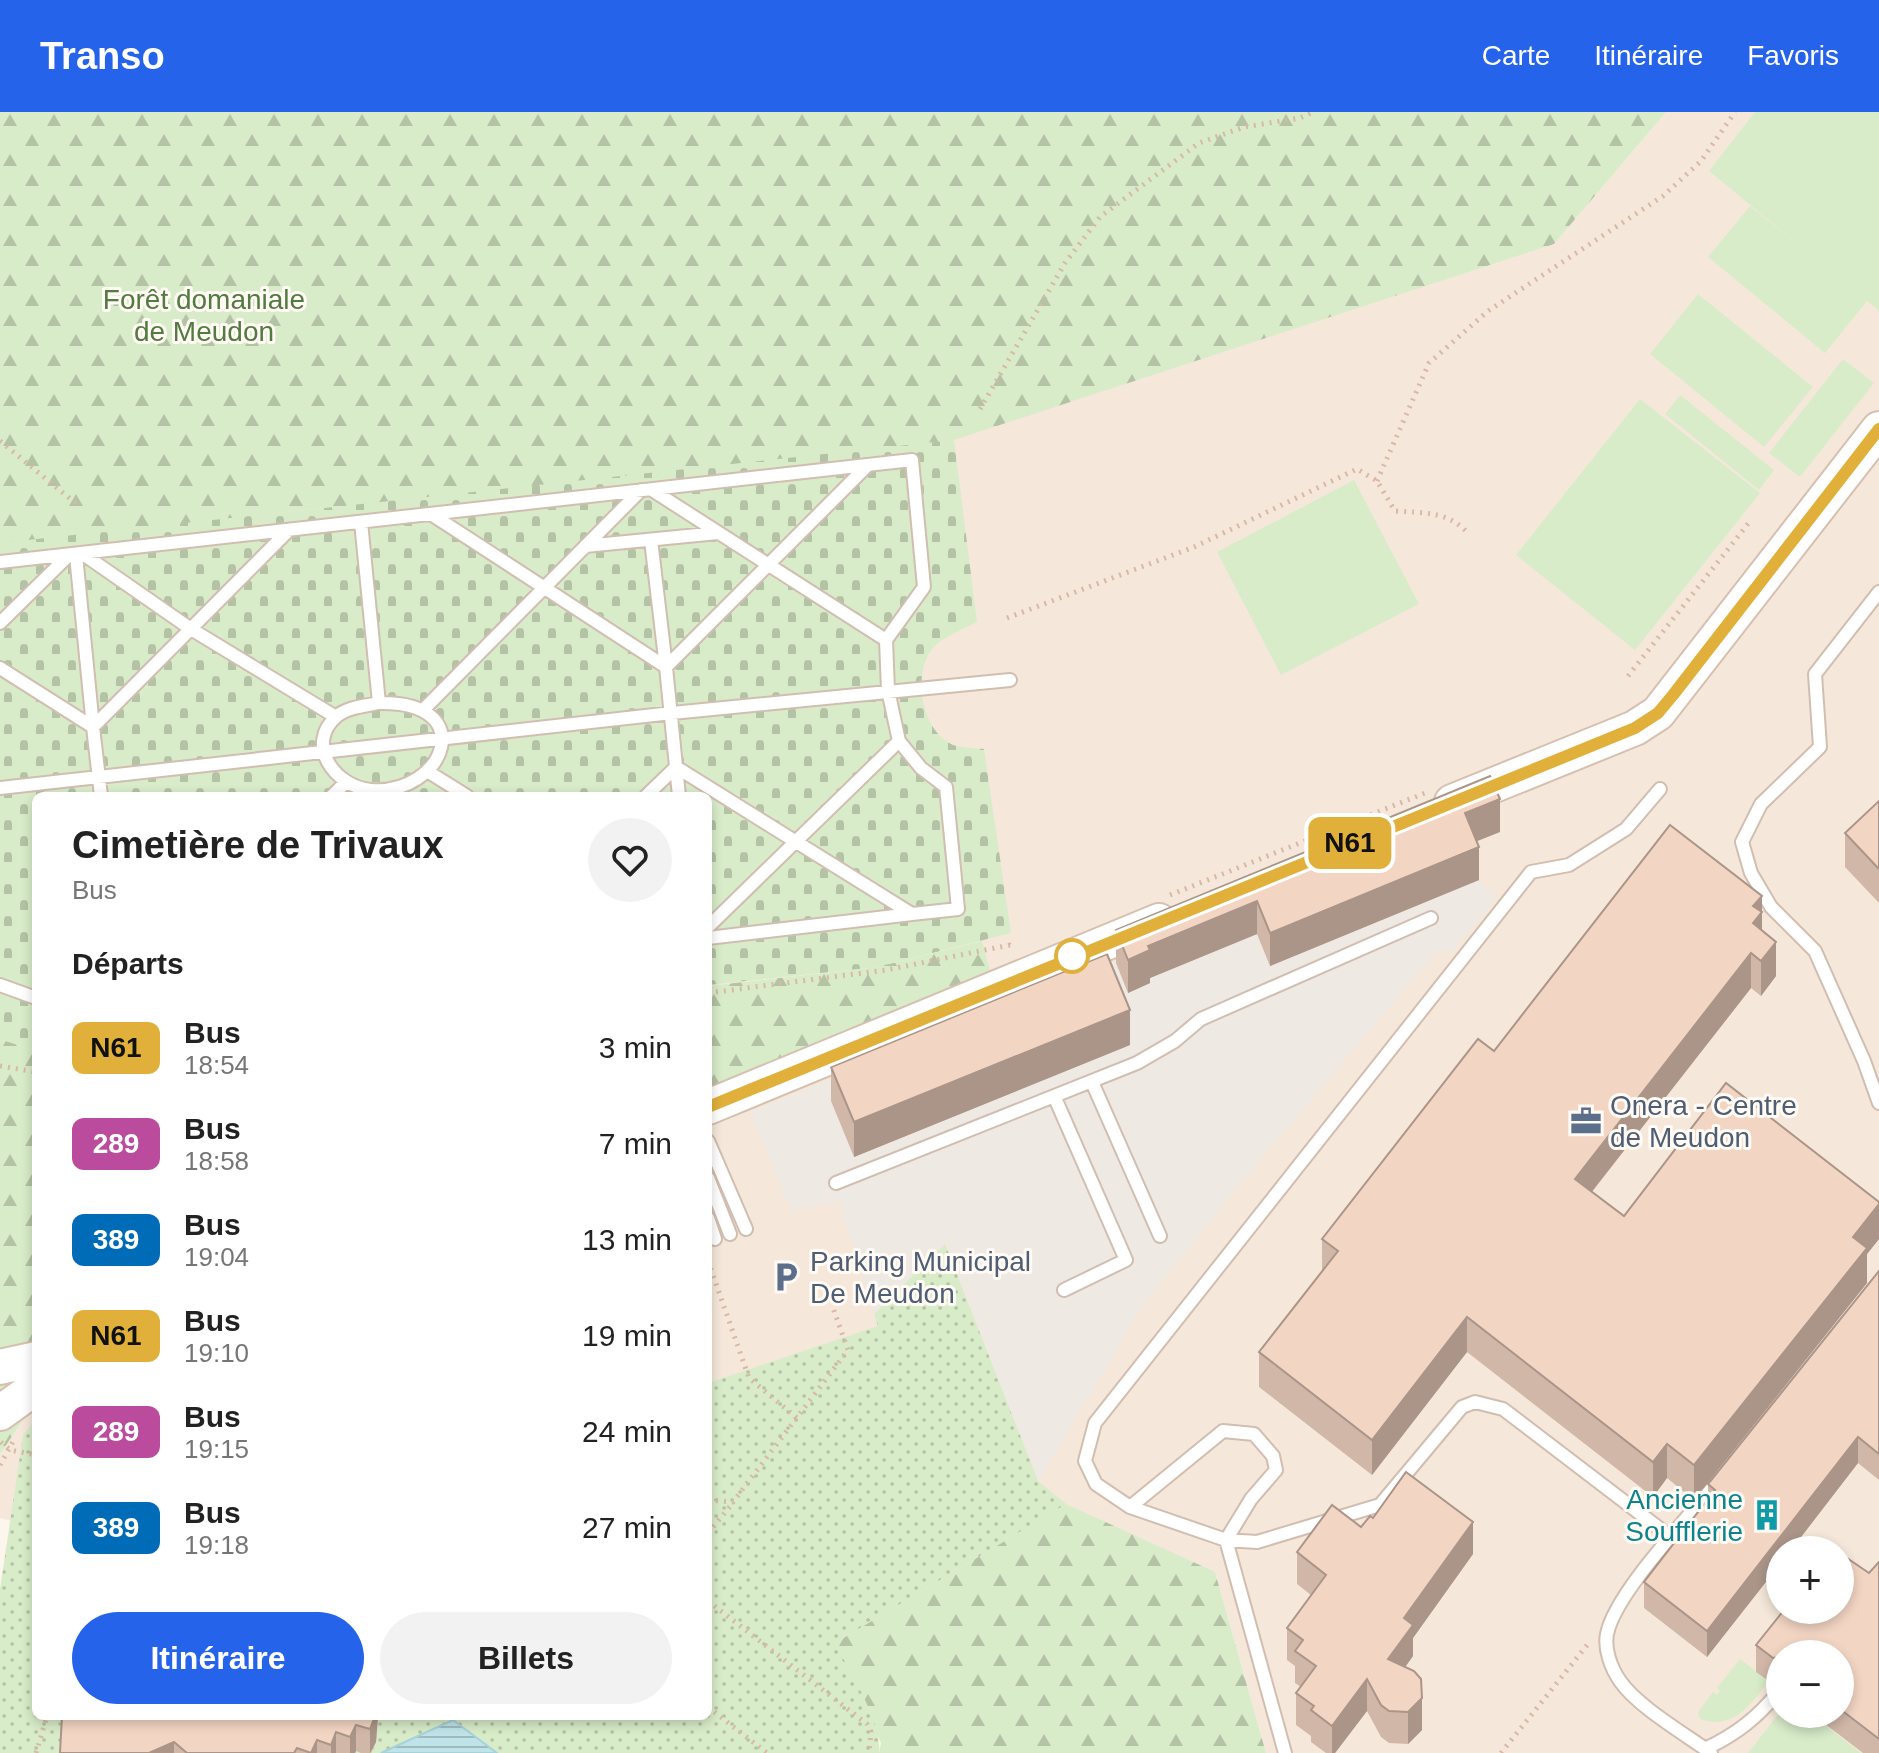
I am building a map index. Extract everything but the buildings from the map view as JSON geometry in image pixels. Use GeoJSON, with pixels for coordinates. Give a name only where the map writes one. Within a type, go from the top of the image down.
{"type":"FeatureCollection","features":[{"type":"Feature","properties":{"kind":"main road"},"geometry":{"type":"LineString","coordinates":[[1428,802],[1635,728],[1658,713],[1879,429]]}},
{"type":"Feature","properties":{"kind":"main road"},"geometry":{"type":"LineString","coordinates":[[712,1105],[1048,967],[1180,902]]}},
{"type":"Feature","properties":{"kind":"main road"},"geometry":{"type":"LineString","coordinates":[[0,1367],[32,1360]]}},
{"type":"Feature","properties":{"kind":"main road"},"geometry":{"type":"LineString","coordinates":[[0,1413],[32,1390]]}},
{"type":"Feature","properties":{"kind":"lane"},"geometry":{"type":"LineString","coordinates":[[0,562],[286,533],[912,460],[924,587],[886,640],[888,690],[899,741],[921,768],[946,787],[958,909],[712,938]]}},
{"type":"Feature","properties":{"kind":"lane"},"geometry":{"type":"LineString","coordinates":[[666,667],[867,466]]}},
{"type":"Feature","properties":{"kind":"lane"},"geometry":{"type":"LineString","coordinates":[[646,490],[886,640]]}},
{"type":"Feature","properties":{"kind":"lane"},"geometry":{"type":"LineString","coordinates":[[424,709],[585,546],[646,490]]}},
{"type":"Feature","properties":{"kind":"lane"},"geometry":{"type":"LineString","coordinates":[[434,516],[666,667]]}},
{"type":"Feature","properties":{"kind":"lane"},"geometry":{"type":"LineString","coordinates":[[361,522],[379,703]]}},
{"type":"Feature","properties":{"kind":"lane"},"geometry":{"type":"LineString","coordinates":[[93,727],[286,533]]}},
{"type":"Feature","properties":{"kind":"lane"},"geometry":{"type":"LineString","coordinates":[[585,546],[718,533]]}},
{"type":"Feature","properties":{"kind":"lane"},"geometry":{"type":"LineString","coordinates":[[651,540],[679,792]]}},
{"type":"Feature","properties":{"kind":"lane"},"geometry":{"type":"LineString","coordinates":[[0,623],[76,555]]}},
{"type":"Feature","properties":{"kind":"lane"},"geometry":{"type":"LineString","coordinates":[[76,555],[336,717]]}},
{"type":"Feature","properties":{"kind":"lane"},"geometry":{"type":"LineString","coordinates":[[76,555],[101,792]]}},
{"type":"Feature","properties":{"kind":"lane"},"geometry":{"type":"LineString","coordinates":[[1879,592],[1815,674],[1820,747],[1761,804],[1742,842],[1751,873],[1771,907],[1815,951],[1864,1061],[1879,1103]]}},
{"type":"Feature","properties":{"kind":"lane"},"geometry":{"type":"LineString","coordinates":[[0,668],[93,727]]}},
{"type":"Feature","properties":{"kind":"lane"},"geometry":{"type":"LineString","coordinates":[[0,788],[672,713],[1010,680]]}},
{"type":"Feature","properties":{"kind":"lane"},"geometry":{"type":"LineString","coordinates":[[382,792],[357,788],[345,783],[335,773],[323,752],[325,732],[336,717],[379,703],[412,703],[424,709],[440,727],[440,751],[427,771],[414,782],[390,792]]}},
{"type":"Feature","properties":{"kind":"lane"},"geometry":{"type":"LineString","coordinates":[[712,923],[899,741]]}},
{"type":"Feature","properties":{"kind":"lane"},"geometry":{"type":"LineString","coordinates":[[650,792],[676,767]]}},
{"type":"Feature","properties":{"kind":"lane"},"geometry":{"type":"LineString","coordinates":[[676,767],[912,914]]}},
{"type":"Feature","properties":{"kind":"lane"},"geometry":{"type":"LineString","coordinates":[[427,771],[461,792]]}},
{"type":"Feature","properties":{"kind":"lane"},"geometry":{"type":"LineString","coordinates":[[336,792],[345,783]]}},
{"type":"Feature","properties":{"kind":"lane"},"geometry":{"type":"LineString","coordinates":[[1660,789],[1626,829],[1569,865],[1531,872],[1095,1423],[1085,1461],[1096,1484],[1130,1507],[1226,1540],[1257,1542],[1380,1505],[1451,1416],[1475,1402],[1503,1409],[1672,1538]]}},
{"type":"Feature","properties":{"kind":"lane"},"geometry":{"type":"LineString","coordinates":[[836,1183],[1137,1063],[1175,1041],[1201,1019],[1431,918]]}},
{"type":"Feature","properties":{"kind":"lane"},"geometry":{"type":"LineString","coordinates":[[0,985],[32,997]]}},
{"type":"Feature","properties":{"kind":"lane"},"geometry":{"type":"LineString","coordinates":[[1092,1082],[1160,1236]]}},
{"type":"Feature","properties":{"kind":"lane"},"geometry":{"type":"LineString","coordinates":[[1055,1098],[1126,1260],[1064,1290]]}},
{"type":"Feature","properties":{"kind":"lane"},"geometry":{"type":"LineString","coordinates":[[712,1155],[746,1229]]}},
{"type":"Feature","properties":{"kind":"lane"},"geometry":{"type":"LineString","coordinates":[[712,1188],[730,1234]]}},
{"type":"Feature","properties":{"kind":"lane"},"geometry":{"type":"LineString","coordinates":[[712,1230],[715,1239]]}},
{"type":"Feature","properties":{"kind":"lane"},"geometry":{"type":"LineString","coordinates":[[1130,1507],[1223,1431],[1254,1434],[1273,1456],[1276,1470],[1251,1499],[1226,1540],[1285,1753]]}},
{"type":"Feature","properties":{"kind":"lane"},"geometry":{"type":"LineString","coordinates":[[1731,1465],[1625,1596],[1611,1618],[1605,1638],[1609,1659],[1621,1682],[1708,1751],[1736,1734],[1766,1708]]}},
{"type":"Feature","properties":{"kind":"path"},"geometry":{"type":"LineString","coordinates":[[980,409],[1065,263],[1100,217],[1199,143],[1244,127],[1300,118],[1313,112]]}},
{"type":"Feature","properties":{"kind":"path"},"geometry":{"type":"LineString","coordinates":[[1377,481],[1429,363],[1488,311],[1663,196],[1701,161],[1735,112]]}},
{"type":"Feature","properties":{"kind":"path"},"geometry":{"type":"LineString","coordinates":[[0,441],[79,506]]}},
{"type":"Feature","properties":{"kind":"path"},"geometry":{"type":"LineString","coordinates":[[1007,618],[1194,547],[1357,469],[1377,481],[1395,511],[1444,515],[1468,533]]}},
{"type":"Feature","properties":{"kind":"path"},"geometry":{"type":"LineString","coordinates":[[1628,676],[1751,520]]}},
{"type":"Feature","properties":{"kind":"path"},"geometry":{"type":"LineString","coordinates":[[1180,902],[1428,802]]}},
{"type":"Feature","properties":{"kind":"path"},"geometry":{"type":"LineString","coordinates":[[712,992],[886,970],[1010,945],[1048,967]]}},
{"type":"Feature","properties":{"kind":"path"},"geometry":{"type":"LineString","coordinates":[[0,1066],[32,1071]]}},
{"type":"Feature","properties":{"kind":"path"},"geometry":{"type":"LineString","coordinates":[[712,1272],[749,1378],[797,1418]]}},
{"type":"Feature","properties":{"kind":"path"},"geometry":{"type":"LineString","coordinates":[[712,1528],[848,1350],[833,1308]]}},
{"type":"Feature","properties":{"kind":"path"},"geometry":{"type":"LineString","coordinates":[[0,1441],[10,1450],[32,1454]]}},
{"type":"Feature","properties":{"kind":"path"},"geometry":{"type":"LineString","coordinates":[[712,1500],[733,1502]]}},
{"type":"Feature","properties":{"kind":"path"},"geometry":{"type":"LineString","coordinates":[[712,1604],[867,1724],[871,1732],[869,1753]]}},
{"type":"Feature","properties":{"kind":"path"},"geometry":{"type":"LineString","coordinates":[[1501,1753],[1590,1641],[1605,1638]]}},
{"type":"Feature","properties":{"kind":"path"},"geometry":{"type":"LineString","coordinates":[[712,1710],[767,1753]]}},
{"type":"Feature","properties":{"kind":"path"},"geometry":{"type":"LineString","coordinates":[[36,1753],[46,1720]]}},
{"type":"Feature","properties":{"kind":"shaded area"},"geometry":{"type":"Polygon","coordinates":[[[1666,112],[1879,112],[1879,1753],[1266,1753],[1215,1572],[835,1643],[879,1753],[46,1753],[636,1720],[712,1720],[712,1088],[982,941],[877,967],[712,986],[712,792],[32,792],[32,1050],[0,1039],[0,544],[324,508],[556,487],[1554,244],[1666,112]]]}},
{"type":"Feature","properties":{"kind":"shaded area"},"geometry":{"type":"Polygon","coordinates":[[[1490,809],[1500,832],[1465,846],[1479,880],[1496,899],[1452,951],[1436,952],[1253,1168],[1143,1305],[1038,1481],[946,1244],[874,1314],[839,1201],[792,1211],[750,1112],[1490,809]]]}},
{"type":"Feature","properties":{"kind":"shaded area"},"geometry":{"type":"Polygon","coordinates":[[[32,1407],[32,1526],[0,1518],[0,1454],[32,1407]]]}},
{"type":"Feature","properties":{"kind":"green space","name":"Forêt domaniale de Meudon"},"geometry":{"type":"Polygon","coordinates":[[[0,112],[1666,112],[1554,244],[954,440],[556,487],[324,508],[0,544],[0,112]]]}},
{"type":"Feature","properties":{"kind":"green space"},"geometry":{"type":"Polygon","coordinates":[[[1755,112],[1879,112],[1879,311],[1867,301],[1825,353],[1708,257],[1750,206],[1806,251],[1709,171],[1755,112]]]}},
{"type":"Feature","properties":{"kind":"green space"},"geometry":{"type":"Polygon","coordinates":[[[1698,294],[1813,387],[1764,447],[1650,354],[1698,294]]]}},
{"type":"Feature","properties":{"kind":"green space"},"geometry":{"type":"Polygon","coordinates":[[[1843,359],[1874,383],[1800,477],[1769,453],[1843,359]]]}},
{"type":"Feature","properties":{"kind":"green space"},"geometry":{"type":"Polygon","coordinates":[[[1680,395],[1774,470],[1759,490],[1665,414],[1680,395]]]}},
{"type":"Feature","properties":{"kind":"green space"},"geometry":{"type":"Polygon","coordinates":[[[1640,399],[1760,493],[1635,650],[1516,555],[1640,399]]]}},
{"type":"Feature","properties":{"kind":"green space"},"geometry":{"type":"Polygon","coordinates":[[[954,440],[977,622],[934,647],[925,663],[922,689],[928,716],[942,738],[953,745],[984,749],[1011,933],[877,967],[712,985],[712,792],[32,792],[32,1050],[0,1039],[0,543],[954,440]]]}},
{"type":"Feature","properties":{"kind":"green space"},"geometry":{"type":"Polygon","coordinates":[[[1354,480],[1419,604],[1281,675],[1217,552],[1354,480]]]}},
{"type":"Feature","properties":{"kind":"green space"},"geometry":{"type":"Polygon","coordinates":[[[982,941],[992,979],[712,1088],[712,986],[877,967],[982,941]]]}},
{"type":"Feature","properties":{"kind":"green space"},"geometry":{"type":"Polygon","coordinates":[[[0,1039],[32,1050],[32,1407],[0,1454],[0,1039]]]}},
{"type":"Feature","properties":{"kind":"green space"},"geometry":{"type":"Polygon","coordinates":[[[945,1244],[1038,1481],[1066,1504],[835,1643],[871,1712],[879,1753],[497,1753],[453,1720],[712,1720],[712,1382],[878,1326],[874,1314],[945,1244]]]}},
{"type":"Feature","properties":{"kind":"green space"},"geometry":{"type":"Polygon","coordinates":[[[32,1424],[32,1720],[453,1720],[381,1753],[0,1753],[0,1589],[23,1435],[32,1424]]]}},
{"type":"Feature","properties":{"kind":"green space"},"geometry":{"type":"Polygon","coordinates":[[[1066,1504],[1215,1572],[1266,1753],[879,1753],[881,1743],[835,1643],[1066,1504]]]}},
{"type":"Feature","properties":{"kind":"green space"},"geometry":{"type":"Polygon","coordinates":[[[1740,1659],[1766,1679],[1766,1685],[1748,1706],[1732,1718],[1712,1722],[1700,1719],[1698,1712],[1713,1692],[1717,1695],[1720,1691],[1717,1688],[1740,1659]]]}},
{"type":"Feature","properties":{"kind":"green space"},"geometry":{"type":"Polygon","coordinates":[[[1768,1728],[1829,1728],[1861,1753],[1748,1753],[1768,1728]]]}},
{"type":"Feature","properties":{"kind":"water"},"geometry":{"type":"Polygon","coordinates":[[[453,1720],[497,1753],[381,1753],[453,1720]]]}},
{"type":"Feature","properties":{"kind":"bus line","name":"N61"},"geometry":{"type":"LineString","coordinates":[[712,1105],[1012,980],[1635,728],[1658,713],[1673,695],[1879,429]]}},
{"type":"Feature","properties":{"kind":"place","name":"Onera - Centre de Meudon"},"geometry":{"type":"Point","coordinates":[1586,1121]}},
{"type":"Feature","properties":{"kind":"place","name":"Parking Municipal De Meudon"},"geometry":{"type":"Point","coordinates":[786,1277]}},
{"type":"Feature","properties":{"kind":"place","name":"Ancienne Soufflerie"},"geometry":{"type":"Point","coordinates":[1767,1515]}}]}
